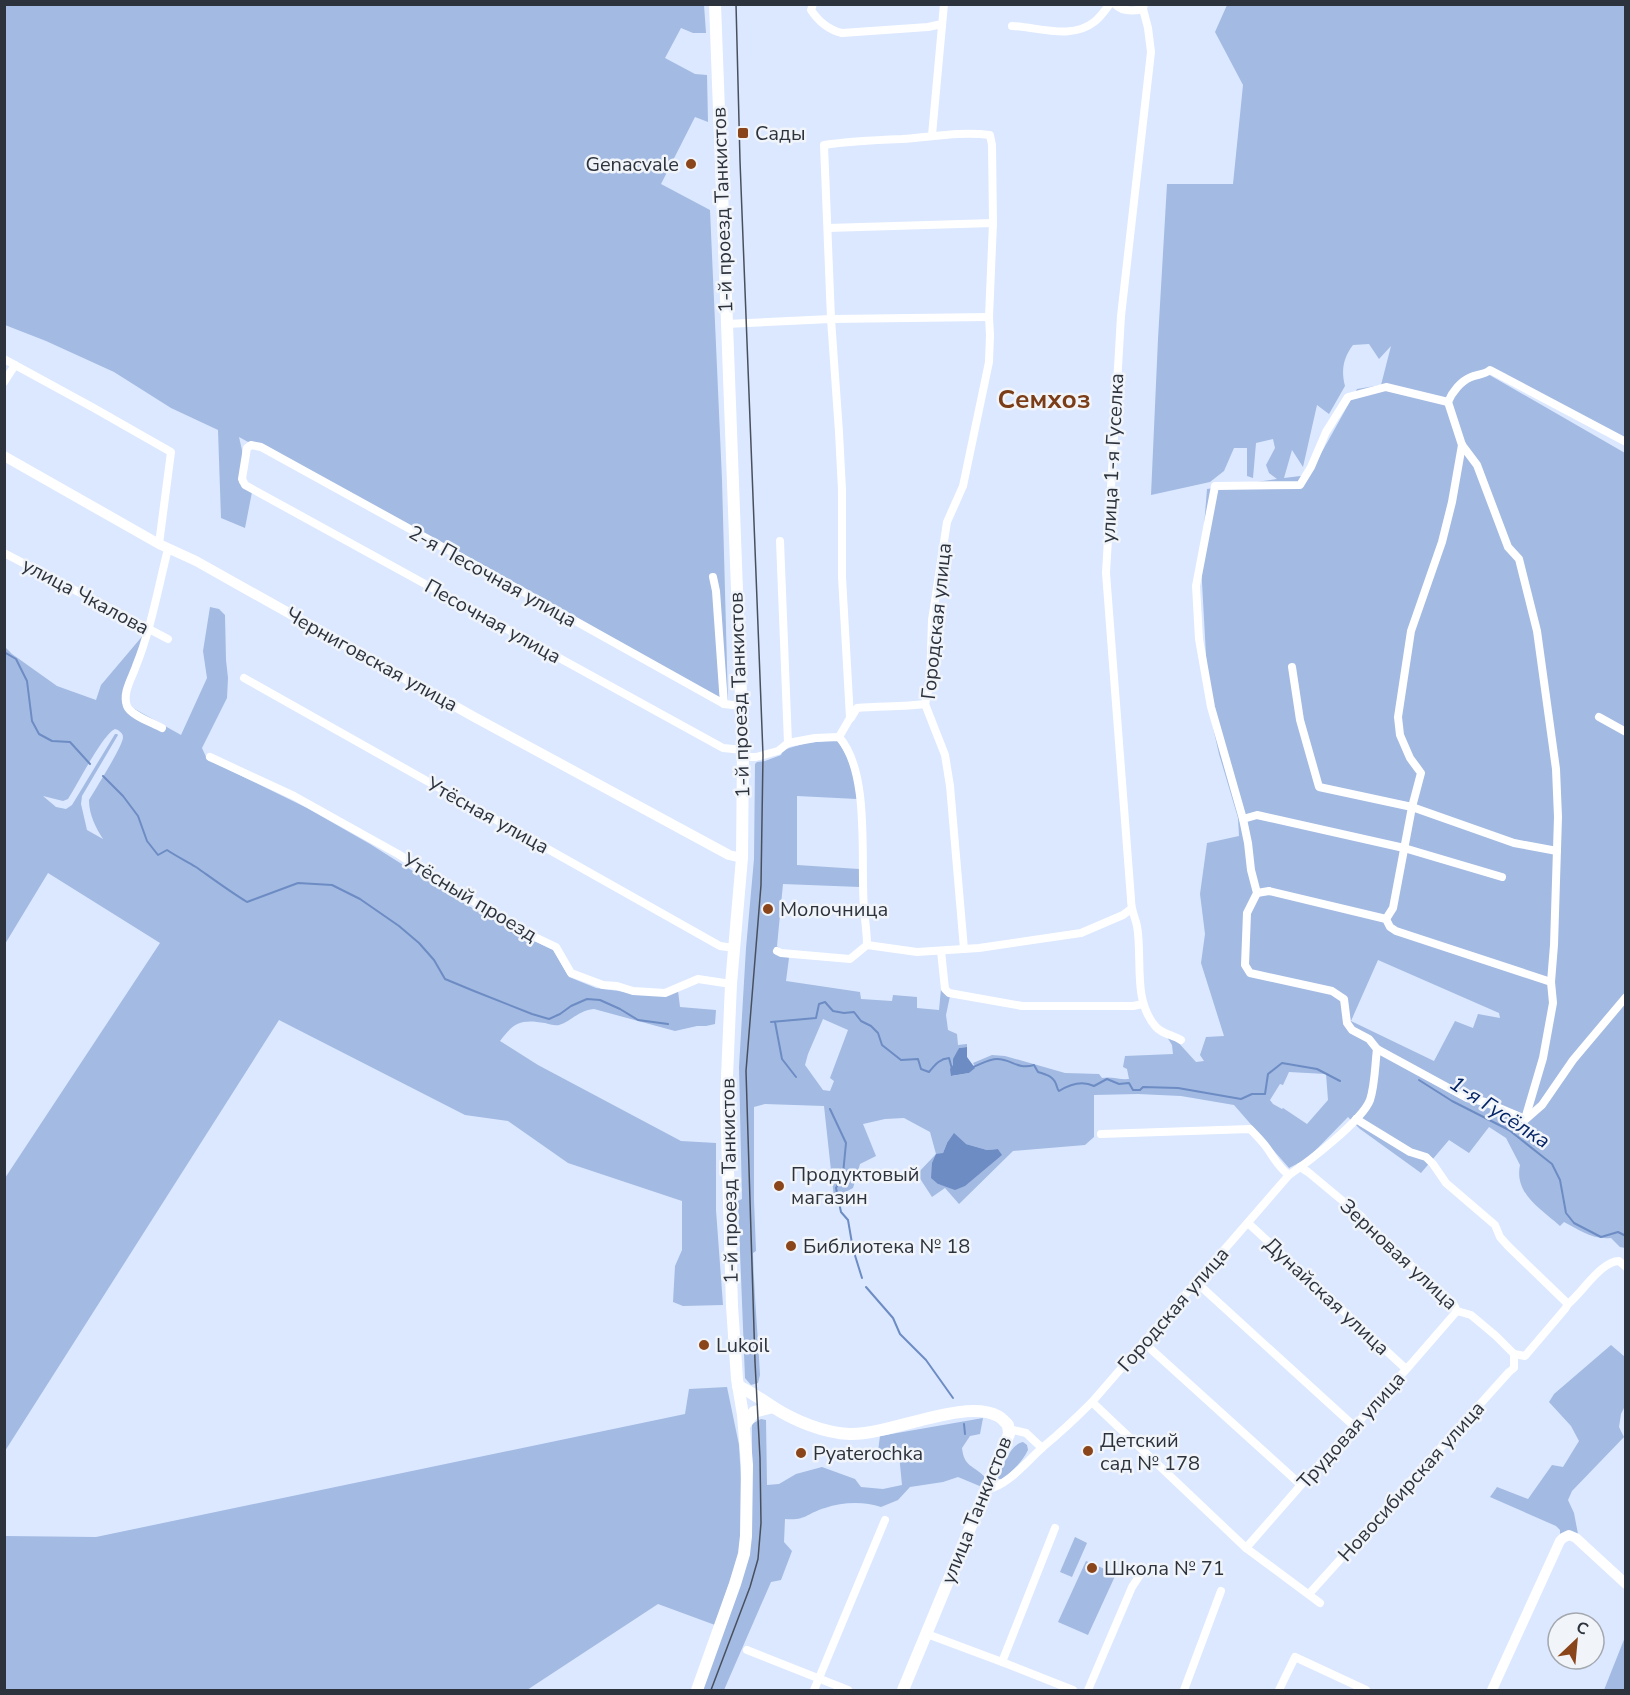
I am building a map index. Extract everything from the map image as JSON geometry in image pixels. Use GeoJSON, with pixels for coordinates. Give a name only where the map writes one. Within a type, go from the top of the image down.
{"type":"FeatureCollection","features":[{"type":"Feature","properties":{"kind":"main road","name":"1-й проезд Танкистов"},"geometry":{"type":"LineString","coordinates":[[697,1690],[744,1554],[747,1485],[744,1426],[738,1386],[732,1306],[727,1139],[727,1049],[742,858],[743,754],[715,4]]}},
{"type":"Feature","properties":{"kind":"main road","name":"улица Танкистов"},"geometry":{"type":"LineString","coordinates":[[738,1386],[757,1395],[799,1422],[825,1430],[851,1434],[872,1432],[960,1412],[985,1412],[999,1416],[1008,1425],[1009,1434],[903,1690]]}},
{"type":"Feature","properties":{"kind":"main road"},"geometry":{"type":"LineString","coordinates":[[744,1426],[754,1412],[773,1407]]}},
{"type":"Feature","properties":{"kind":"street"},"geometry":{"type":"LineString","coordinates":[[813,4],[811,10],[816,17],[832,30],[842,33],[942,24]]}},
{"type":"Feature","properties":{"kind":"street"},"geometry":{"type":"LineString","coordinates":[[932,135],[944,4]]}},
{"type":"Feature","properties":{"kind":"street"},"geometry":{"type":"LineString","coordinates":[[1012,26],[1072,31],[1095,22],[1110,4]]}},
{"type":"Feature","properties":{"kind":"street"},"geometry":{"type":"LineString","coordinates":[[1115,4],[1118,8],[1131,10],[1143,7]]}},
{"type":"Feature","properties":{"kind":"street","name":"улица 1-я Гуселка"},"geometry":{"type":"LineString","coordinates":[[1143,7],[1151,52],[1121,316],[1106,573],[1131,909],[1137,925],[1143,1004],[1156,1027],[1163,1033],[1181,1040]]}},
{"type":"Feature","properties":{"kind":"street","name":"Городская улица"},"geometry":{"type":"LineString","coordinates":[[850,718],[842,577],[840,444],[831,319],[824,145],[846,141],[905,139],[932,135],[990,135],[993,222],[989,363],[963,486],[947,522],[932,620],[930,683],[925,704],[947,765],[964,949]]}},
{"type":"Feature","properties":{"kind":"street"},"geometry":{"type":"LineString","coordinates":[[828,228],[993,222]]}},
{"type":"Feature","properties":{"kind":"street"},"geometry":{"type":"LineString","coordinates":[[726,324],[831,319],[989,317]]}},
{"type":"Feature","properties":{"kind":"street"},"geometry":{"type":"LineString","coordinates":[[4,359],[171,452],[164,547],[148,629],[127,688],[127,706],[131,712],[162,728]]}},
{"type":"Feature","properties":{"kind":"street"},"geometry":{"type":"LineString","coordinates":[[4,382],[15,365]]}},
{"type":"Feature","properties":{"kind":"street"},"geometry":{"type":"LineString","coordinates":[[1525,1119],[1543,1058],[1553,1003],[1551,982],[1558,817],[1556,769],[1537,631],[1519,559],[1508,547],[1477,465],[1462,445],[1448,402],[1451,393],[1468,378],[1490,370],[1626,442]]}},
{"type":"Feature","properties":{"kind":"street"},"geometry":{"type":"LineString","coordinates":[[1448,402],[1386,387],[1348,397],[1326,432],[1311,467],[1300,485],[1215,486],[1196,586],[1199,639],[1211,707],[1243,819],[1257,893],[1248,913],[1245,937],[1245,965],[1250,973],[1332,991],[1344,999],[1347,1023],[1352,1030],[1369,1040],[1377,1049],[1467,1098],[1485,1102],[1525,1119]]}},
{"type":"Feature","properties":{"kind":"street"},"geometry":{"type":"LineString","coordinates":[[1386,919],[1393,908],[1412,807],[1421,773],[1410,758],[1400,735],[1398,717],[1401,692],[1411,631],[1442,542],[1462,445]]}},
{"type":"Feature","properties":{"kind":"street","name":"2-я Песочная улица"},"geometry":{"type":"LineString","coordinates":[[247,448],[261,447],[724,704],[741,706]]}},
{"type":"Feature","properties":{"kind":"street","name":"Песочная улица"},"geometry":{"type":"LineString","coordinates":[[247,448],[242,479],[244,485],[723,748],[743,754]]}},
{"type":"Feature","properties":{"kind":"street","name":"Черниговская улица"},"geometry":{"type":"LineString","coordinates":[[4,456],[164,547],[196,561],[476,718],[729,855],[742,858]]}},
{"type":"Feature","properties":{"kind":"street"},"geometry":{"type":"LineString","coordinates":[[780,541],[788,743]]}},
{"type":"Feature","properties":{"kind":"street","name":"улица Чкалова"},"geometry":{"type":"LineString","coordinates":[[4,553],[168,639]]}},
{"type":"Feature","properties":{"kind":"street"},"geometry":{"type":"LineString","coordinates":[[713,577],[724,704]]}},
{"type":"Feature","properties":{"kind":"street"},"geometry":{"type":"LineString","coordinates":[[1292,667],[1299,720],[1319,787],[1412,807],[1514,843],[1557,852]]}},
{"type":"Feature","properties":{"kind":"street","name":"Утёсная улица"},"geometry":{"type":"LineString","coordinates":[[244,678],[720,946],[734,948]]}},
{"type":"Feature","properties":{"kind":"street"},"geometry":{"type":"LineString","coordinates":[[839,737],[857,708],[876,706],[899,708],[925,704]]}},
{"type":"Feature","properties":{"kind":"street"},"geometry":{"type":"LineString","coordinates":[[1599,717],[1626,732]]}},
{"type":"Feature","properties":{"kind":"street"},"geometry":{"type":"LineString","coordinates":[[743,754],[756,757],[778,752],[788,743],[815,738],[839,737],[845,743],[855,766],[861,799],[867,945]]}},
{"type":"Feature","properties":{"kind":"street","name":"Утёсный проезд"},"geometry":{"type":"LineString","coordinates":[[210,757],[294,796],[398,854],[516,928],[556,947],[570,973],[603,985],[633,991],[665,993],[698,979],[731,984]]}},
{"type":"Feature","properties":{"kind":"street"},"geometry":{"type":"LineString","coordinates":[[1243,819],[1257,815],[1404,848],[1502,877]]}},
{"type":"Feature","properties":{"kind":"street"},"geometry":{"type":"LineString","coordinates":[[1257,893],[1269,891],[1386,919],[1390,927],[1396,931],[1551,982]]}},
{"type":"Feature","properties":{"kind":"street"},"geometry":{"type":"LineString","coordinates":[[777,951],[850,959],[867,945],[917,952],[964,949],[1081,933],[1123,915],[1131,909]]}},
{"type":"Feature","properties":{"kind":"street"},"geometry":{"type":"LineString","coordinates":[[940,951],[945,989],[949,993],[1022,1006],[1133,1006],[1143,1004]]}},
{"type":"Feature","properties":{"kind":"street"},"geometry":{"type":"LineString","coordinates":[[1525,1119],[1542,1105],[1573,1060],[1626,997]]}},
{"type":"Feature","properties":{"kind":"street","name":"Городская улица"},"geometry":{"type":"LineString","coordinates":[[986,1490],[998,1487],[1092,1402],[1288,1175],[1315,1157],[1365,1110],[1370,1099],[1377,1049]]}},
{"type":"Feature","properties":{"kind":"street"},"geometry":{"type":"LineString","coordinates":[[1356,1119],[1410,1152],[1426,1157],[1446,1183],[1494,1225],[1508,1246],[1568,1304]]}},
{"type":"Feature","properties":{"kind":"street"},"geometry":{"type":"LineString","coordinates":[[1101,1134],[1250,1129],[1288,1175]]}},
{"type":"Feature","properties":{"kind":"street","name":"Зерновая улица"},"geometry":{"type":"LineString","coordinates":[[1300,1167],[1362,1217],[1374,1232],[1453,1303],[1457,1311],[1471,1315],[1514,1354]]}},
{"type":"Feature","properties":{"kind":"street","name":"Дунайская улица"},"geometry":{"type":"LineString","coordinates":[[1248,1222],[1406,1369]]}},
{"type":"Feature","properties":{"kind":"street"},"geometry":{"type":"LineString","coordinates":[[1514,1354],[1525,1356],[1568,1304],[1606,1265],[1619,1261],[1626,1267]]}},
{"type":"Feature","properties":{"kind":"street"},"geometry":{"type":"LineString","coordinates":[[1196,1282],[1354,1426]]}},
{"type":"Feature","properties":{"kind":"street","name":"Трудовая улица"},"geometry":{"type":"LineString","coordinates":[[1246,1548],[1457,1311]]}},
{"type":"Feature","properties":{"kind":"street"},"geometry":{"type":"LineString","coordinates":[[1143,1342],[1301,1485]]}},
{"type":"Feature","properties":{"kind":"street","name":"Новосибирская улица"},"geometry":{"type":"LineString","coordinates":[[1309,1594],[1514,1368],[1514,1354]]}},
{"type":"Feature","properties":{"kind":"street"},"geometry":{"type":"LineString","coordinates":[[1092,1402],[1246,1548],[1320,1603]]}},
{"type":"Feature","properties":{"kind":"street"},"geometry":{"type":"LineString","coordinates":[[1009,1429],[1026,1433],[1042,1448]]}},
{"type":"Feature","properties":{"kind":"street"},"geometry":{"type":"LineString","coordinates":[[814,1690],[885,1520]]}},
{"type":"Feature","properties":{"kind":"street"},"geometry":{"type":"LineString","coordinates":[[1002,1662],[1055,1528]]}},
{"type":"Feature","properties":{"kind":"street"},"geometry":{"type":"LineString","coordinates":[[1492,1690],[1563,1538],[1569,1535],[1576,1538],[1626,1584]]}},
{"type":"Feature","properties":{"kind":"street"},"geometry":{"type":"LineString","coordinates":[[1088,1690],[1132,1587],[1140,1575]]}},
{"type":"Feature","properties":{"kind":"street"},"geometry":{"type":"LineString","coordinates":[[1184,1690],[1221,1592]]}},
{"type":"Feature","properties":{"kind":"street"},"geometry":{"type":"LineString","coordinates":[[927,1634],[1073,1690]]}},
{"type":"Feature","properties":{"kind":"street"},"geometry":{"type":"LineString","coordinates":[[747,1650],[848,1690]]}},
{"type":"Feature","properties":{"kind":"street"},"geometry":{"type":"LineString","coordinates":[[1279,1690],[1295,1657],[1366,1690]]}},
{"type":"Feature","properties":{"kind":"shaded area"},"geometry":{"type":"Polygon","coordinates":[[[4,5],[704,5],[706,33],[693,33],[681,28],[665,58],[695,74],[707,75],[708,122],[695,117],[661,184],[710,210],[722,480],[728,702],[239,437],[242,461],[239,483],[252,492],[245,528],[221,518],[218,430],[171,408],[114,372],[5,325],[4,5]]]}},
{"type":"Feature","properties":{"kind":"shaded area"},"geometry":{"type":"Polygon","coordinates":[[[1227,5],[1625,5],[1625,442],[1490,370],[1486,373],[1625,453],[1625,1248],[1620,1247],[1611,1238],[1592,1236],[1564,1222],[1560,1226],[1537,1207],[1525,1193],[1519,1175],[1520,1165],[1506,1138],[1489,1127],[1469,1153],[1449,1140],[1421,1173],[1360,1129],[1348,1117],[1308,1158],[1289,1168],[1234,1105],[1181,1096],[1094,1095],[1094,1137],[1085,1145],[1013,1151],[959,1204],[945,1188],[932,1197],[917,1174],[936,1154],[930,1132],[904,1118],[863,1124],[876,1156],[860,1164],[853,1188],[834,1198],[824,1106],[765,1104],[754,1107],[756,1251],[753,1253],[760,1375],[758,1383],[751,1385],[745,1378],[738,1201],[742,1199],[739,1067],[754,859],[755,764],[757,762],[781,755],[783,750],[806,743],[837,740],[853,766],[857,799],[797,796],[797,865],[859,869],[860,887],[783,884],[777,946],[789,958],[786,981],[860,992],[861,999],[892,1001],[893,995],[917,997],[917,1008],[939,1010],[941,989],[950,996],[946,1015],[948,1030],[957,1034],[958,1045],[967,1044],[967,1047],[959,1048],[952,1068],[952,1076],[969,1073],[975,1066],[973,1063],[992,1055],[1005,1056],[1065,1073],[1099,1074],[1102,1078],[1129,1079],[1127,1069],[1123,1067],[1125,1056],[1173,1054],[1172,1045],[1167,1037],[1176,1040],[1196,1062],[1204,1061],[1200,1055],[1206,1037],[1224,1036],[1201,963],[1205,934],[1200,894],[1207,843],[1239,836],[1238,818],[1209,710],[1201,564],[1207,489],[1277,479],[1269,473],[1266,465],[1275,448],[1273,439],[1256,443],[1253,478],[1247,476],[1247,448],[1234,448],[1224,471],[1210,482],[1151,495],[1167,184],[1233,184],[1243,85],[1215,32],[1227,5]],[[1369,344],[1353,345],[1344,365],[1345,386],[1329,414],[1317,405],[1303,467],[1292,450],[1284,478],[1309,475],[1357,389],[1381,385],[1391,346],[1379,359],[1369,344]],[[1378,960],[1351,1021],[1434,1061],[1455,1021],[1473,1028],[1478,1014],[1500,1018],[1499,1013],[1378,960]],[[823,1019],[805,1065],[823,1090],[830,1091],[834,1081],[830,1078],[848,1030],[823,1019]],[[1289,1072],[1283,1085],[1280,1084],[1270,1100],[1307,1124],[1328,1100],[1326,1074],[1289,1072]],[[947,1143],[938,1184],[949,1187],[980,1173],[1001,1154],[998,1149],[987,1150],[966,1144],[947,1143]]]}},
{"type":"Feature","properties":{"kind":"shaded area"},"geometry":{"type":"Polygon","coordinates":[[[210,607],[219,609],[225,615],[227,698],[202,748],[207,759],[307,808],[370,844],[462,902],[515,932],[553,950],[569,977],[596,988],[633,993],[678,991],[680,1007],[716,1010],[715,1024],[675,1031],[594,1009],[583,1012],[559,1025],[530,1021],[519,1023],[500,1041],[538,1065],[681,1141],[716,1143],[716,1210],[723,1305],[683,1306],[673,1302],[675,1266],[682,1250],[682,1201],[568,1163],[508,1121],[465,1115],[279,1020],[5,1451],[5,1178],[160,943],[48,873],[5,944],[4,646],[57,686],[96,700],[101,685],[145,633],[123,700],[181,735],[207,678],[203,651],[210,607]],[[115,729],[104,740],[68,799],[63,801],[43,796],[56,807],[66,809],[72,805],[117,734],[82,796],[81,804],[87,830],[103,839],[95,826],[89,800],[121,743],[123,735],[115,729]]]}},
{"type":"Feature","properties":{"kind":"shaded area"},"geometry":{"type":"Polygon","coordinates":[[[967,1047],[967,1057],[975,1068],[969,1073],[951,1076],[950,1069],[959,1048],[967,1047]]]}},
{"type":"Feature","properties":{"kind":"shaded area"},"geometry":{"type":"Polygon","coordinates":[[[954,1133],[966,1144],[987,1150],[998,1149],[1002,1155],[965,1186],[955,1190],[938,1184],[931,1178],[932,1163],[936,1154],[943,1153],[954,1133]]]}},
{"type":"Feature","properties":{"kind":"shaded area"},"geometry":{"type":"Polygon","coordinates":[[[1611,1345],[1625,1357],[1625,1406],[1619,1427],[1624,1437],[1572,1491],[1568,1500],[1574,1513],[1578,1534],[1572,1532],[1560,1534],[1556,1526],[1490,1497],[1497,1487],[1528,1499],[1552,1465],[1563,1467],[1579,1441],[1571,1426],[1549,1402],[1554,1394],[1611,1345]]]}},
{"type":"Feature","properties":{"kind":"shaded area"},"geometry":{"type":"Polygon","coordinates":[[[727,1387],[739,1445],[741,1528],[739,1554],[715,1625],[658,1604],[527,1690],[5,1690],[5,1536],[96,1537],[685,1414],[689,1389],[727,1387]]]}},
{"type":"Feature","properties":{"kind":"shaded area"},"geometry":{"type":"Polygon","coordinates":[[[983,1418],[980,1434],[970,1436],[962,1448],[967,1462],[985,1477],[982,1487],[958,1477],[943,1482],[910,1487],[898,1500],[881,1507],[846,1503],[819,1510],[802,1518],[785,1519],[784,1542],[792,1551],[781,1580],[771,1582],[724,1690],[703,1690],[748,1556],[752,1524],[752,1424],[761,1419],[766,1420],[767,1485],[779,1484],[796,1474],[822,1467],[855,1479],[861,1487],[883,1489],[902,1485],[899,1454],[878,1451],[880,1436],[983,1418]]]}},
{"type":"Feature","properties":{"kind":"shaded area"},"geometry":{"type":"Polygon","coordinates":[[[1023,1442],[1027,1445],[1028,1450],[1023,1458],[1006,1476],[998,1479],[1011,1451],[1023,1442]]]}},
{"type":"Feature","properties":{"kind":"shaded area"},"geometry":{"type":"Polygon","coordinates":[[[1075,1537],[1087,1543],[1072,1577],[1060,1572],[1075,1537]]]}},
{"type":"Feature","properties":{"kind":"shaded area"},"geometry":{"type":"Polygon","coordinates":[[[1086,1561],[1116,1574],[1088,1635],[1058,1622],[1086,1561]]]}},
{"type":"Feature","properties":{"kind":"shaded area"},"geometry":{"type":"Polygon","coordinates":[[[1625,1637],[1625,1690],[1604,1690],[1625,1637]]]}},
{"type":"Feature","properties":{"kind":"waterway","name":"1-я Гусёлка"},"geometry":{"type":"LineString","coordinates":[[4,652],[16,659],[27,681],[32,721],[39,734],[52,741],[70,742],[90,764]]}},
{"type":"Feature","properties":{"kind":"waterway","name":"1-я Гусёлка"},"geometry":{"type":"LineString","coordinates":[[103,776],[123,796],[138,816],[147,841],[158,855],[167,850],[247,902],[298,883],[332,885],[360,899],[399,926],[434,960],[445,979],[474,991],[549,1019],[587,999],[600,1000],[638,1020],[668,1024]]}},
{"type":"Feature","properties":{"kind":"waterway","name":"1-я Гусёлка"},"geometry":{"type":"LineString","coordinates":[[771,1022],[816,1018],[819,1004],[825,1002],[833,1011],[854,1012],[861,1021],[878,1033],[882,1045],[901,1060],[918,1059],[921,1069],[929,1072],[940,1061],[949,1058],[952,1069]]}},
{"type":"Feature","properties":{"kind":"waterway"},"geometry":{"type":"LineString","coordinates":[[775,1022],[782,1059],[796,1077]]}},
{"type":"Feature","properties":{"kind":"waterway","name":"1-я Гусёлка"},"geometry":{"type":"LineString","coordinates":[[973,1067],[997,1059],[1023,1066],[1034,1065],[1038,1072],[1055,1081],[1059,1091],[1076,1084],[1085,1083],[1094,1086],[1107,1079],[1119,1084],[1129,1083],[1133,1090],[1140,1090],[1143,1087],[1178,1088],[1241,1099],[1252,1094],[1265,1094],[1268,1074],[1282,1063],[1317,1069],[1340,1081]]}},
{"type":"Feature","properties":{"kind":"waterway","name":"1-я Гусёлка"},"geometry":{"type":"LineString","coordinates":[[1419,1080],[1452,1101],[1509,1130],[1552,1164],[1560,1180],[1566,1213],[1574,1223],[1601,1237],[1618,1232],[1626,1236]]}},
{"type":"Feature","properties":{"kind":"waterway"},"geometry":{"type":"LineString","coordinates":[[830,1109],[846,1143],[843,1174],[836,1188],[841,1212],[848,1220],[853,1249],[862,1278]]}},
{"type":"Feature","properties":{"kind":"waterway"},"geometry":{"type":"LineString","coordinates":[[866,1287],[893,1318],[900,1334],[926,1360],[953,1398]]}},
{"type":"Feature","properties":{"kind":"waterway"},"geometry":{"type":"LineString","coordinates":[[964,1424],[965,1434]]}},
{"type":"Feature","properties":{"kind":"tram line"},"geometry":{"type":"LineString","coordinates":[[711,1690],[750,1587],[758,1559],[761,1523],[746,1071],[761,885],[763,755],[736,4]]}},
{"type":"Feature","properties":{"kind":"place","name":"Сады"},"geometry":{"type":"Point","coordinates":[743,133]}},
{"type":"Feature","properties":{"kind":"place","name":"Genacvale"},"geometry":{"type":"Point","coordinates":[691,164]}},
{"type":"Feature","properties":{"kind":"place","name":"Молочница"},"geometry":{"type":"Point","coordinates":[768,909]}},
{"type":"Feature","properties":{"kind":"place","name":"Продуктовый магазин"},"geometry":{"type":"Point","coordinates":[779,1186]}},
{"type":"Feature","properties":{"kind":"place","name":"Библиотека № 18"},"geometry":{"type":"Point","coordinates":[791,1246]}},
{"type":"Feature","properties":{"kind":"place","name":"Lukoil"},"geometry":{"type":"Point","coordinates":[704,1345]}},
{"type":"Feature","properties":{"kind":"place","name":"Детский сад № 178"},"geometry":{"type":"Point","coordinates":[1088,1451]}},
{"type":"Feature","properties":{"kind":"place","name":"Pyaterochka"},"geometry":{"type":"Point","coordinates":[801,1453]}},
{"type":"Feature","properties":{"kind":"place","name":"Школа № 71"},"geometry":{"type":"Point","coordinates":[1092,1568]}},
{"type":"Feature","properties":{"kind":"district","name":"Семхоз"},"geometry":{"type":"Point","coordinates":[1044,399]}}]}
